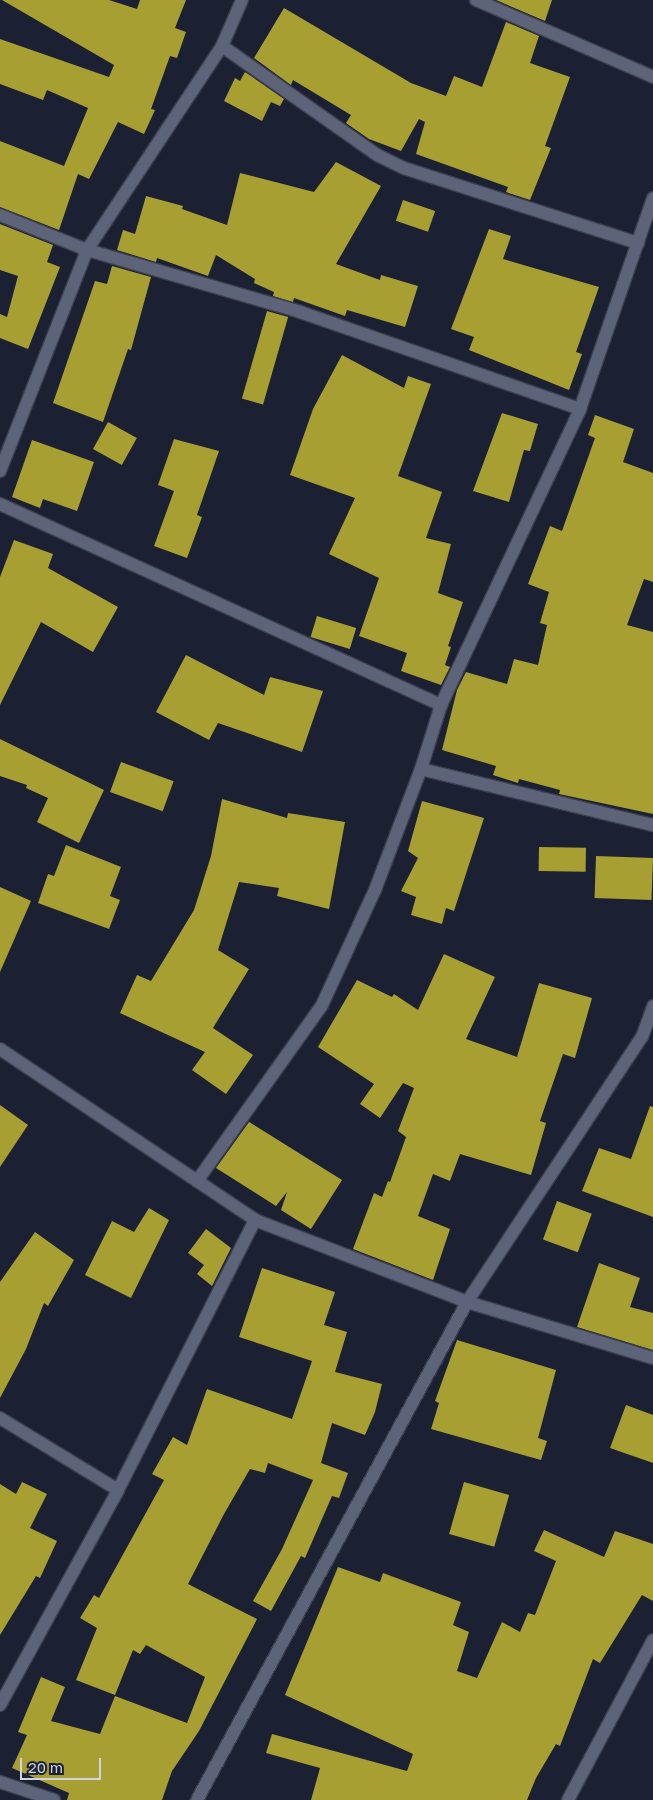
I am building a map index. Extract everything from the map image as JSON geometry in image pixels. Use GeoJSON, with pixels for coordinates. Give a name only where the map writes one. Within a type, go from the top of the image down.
{"type":"FeatureCollection","features":[{"type":"Feature","properties":{"kind":"street"},"geometry":{"type":"LineString","coordinates":[[0,471],[87,250],[222,46],[242,0]]}},
{"type":"Feature","properties":{"kind":"street"},"geometry":{"type":"LineString","coordinates":[[476,0],[653,77]]}},
{"type":"Feature","properties":{"kind":"street"},"geometry":{"type":"LineString","coordinates":[[222,46],[376,156],[404,168],[638,243]]}},
{"type":"Feature","properties":{"kind":"street"},"geometry":{"type":"LineString","coordinates":[[197,1181],[322,1005],[374,890],[421,770],[441,705],[580,409],[653,198]]}},
{"type":"Feature","properties":{"kind":"street"},"geometry":{"type":"LineString","coordinates":[[0,215],[87,250],[300,312],[580,409]]}},
{"type":"Feature","properties":{"kind":"street"},"geometry":{"type":"LineString","coordinates":[[0,504],[441,705]]}},
{"type":"Feature","properties":{"kind":"street"},"geometry":{"type":"LineString","coordinates":[[421,770],[653,825]]}},
{"type":"Feature","properties":{"kind":"street"},"geometry":{"type":"LineString","coordinates":[[197,1800],[467,1302],[642,1037],[653,1006]]}},
{"type":"Feature","properties":{"kind":"street"},"geometry":{"type":"LineString","coordinates":[[0,1049],[255,1220],[467,1302],[653,1358]]}},
{"type":"Feature","properties":{"kind":"street"},"geometry":{"type":"LineString","coordinates":[[0,1705],[118,1490],[255,1220]]}},
{"type":"Feature","properties":{"kind":"street"},"geometry":{"type":"LineString","coordinates":[[0,1418],[118,1490]]}},
{"type":"Feature","properties":{"kind":"street"},"geometry":{"type":"LineString","coordinates":[[568,1800],[653,1640]]}},
{"type":"Feature","properties":{"kind":"street"},"geometry":{"type":"LineString","coordinates":[[0,1782],[54,1800]]}},
{"type":"Feature","properties":{"kind":"building"},"geometry":{"type":"Polygon","coordinates":[[[2,0],[109,0],[137,9],[140,0],[186,0],[175,28],[186,32],[177,58],[170,56],[151,109],[155,110],[144,134],[118,122],[89,179],[78,174],[59,230],[0,207],[0,141],[64,166],[88,108],[47,90],[43,100],[0,84],[0,39],[109,77],[114,65],[2,0]]]}},
{"type":"Feature","properties":{"kind":"building"},"geometry":{"type":"Polygon","coordinates":[[[496,0],[552,0],[545,21],[496,0]]]}},
{"type":"Feature","properties":{"kind":"building"},"geometry":{"type":"Polygon","coordinates":[[[284,8],[411,83],[446,96],[454,76],[482,87],[506,22],[539,36],[530,63],[570,77],[545,146],[551,148],[530,200],[506,192],[508,187],[416,154],[425,122],[419,119],[401,151],[369,139],[346,123],[351,115],[293,80],[291,85],[254,58],[284,8]]]}},
{"type":"Feature","properties":{"kind":"building"},"geometry":{"type":"Polygon","coordinates":[[[245,72],[284,99],[280,106],[271,102],[262,121],[224,101],[235,78],[240,81],[245,72]]]}},
{"type":"Feature","properties":{"kind":"building"},"geometry":{"type":"Polygon","coordinates":[[[336,162],[381,186],[336,264],[380,280],[381,275],[418,286],[405,327],[347,310],[345,316],[294,298],[293,302],[273,296],[274,292],[254,283],[255,279],[216,255],[208,276],[157,258],[156,262],[117,250],[123,230],[135,234],[146,196],[183,206],[182,209],[227,225],[240,173],[314,192],[336,162]]]}},
{"type":"Feature","properties":{"kind":"building"},"geometry":{"type":"Polygon","coordinates":[[[403,200],[435,211],[428,232],[396,221],[403,200]]]}},
{"type":"Feature","properties":{"kind":"building"},"geometry":{"type":"Polygon","coordinates":[[[0,224],[53,245],[47,262],[60,267],[28,349],[0,338],[0,314],[7,317],[18,276],[0,270],[0,224]]]}},
{"type":"Feature","properties":{"kind":"building"},"geometry":{"type":"Polygon","coordinates":[[[489,229],[511,236],[503,259],[599,287],[576,352],[582,354],[569,390],[469,350],[474,337],[451,329],[489,229]]]}},
{"type":"Feature","properties":{"kind":"building"},"geometry":{"type":"Polygon","coordinates":[[[112,266],[151,277],[131,350],[128,349],[103,422],[53,403],[95,281],[107,284],[112,266]]]}},
{"type":"Feature","properties":{"kind":"building"},"geometry":{"type":"Polygon","coordinates":[[[267,311],[288,317],[263,405],[242,398],[267,311]]]}},
{"type":"Feature","properties":{"kind":"building"},"geometry":{"type":"Polygon","coordinates":[[[342,355],[404,388],[408,376],[431,384],[398,476],[442,492],[426,538],[451,544],[438,593],[463,602],[448,646],[451,647],[445,665],[450,667],[441,685],[401,671],[407,653],[359,636],[379,578],[329,554],[355,498],[290,475],[313,409],[342,355]]]}},
{"type":"Feature","properties":{"kind":"building"},"geometry":{"type":"Polygon","coordinates":[[[502,413],[538,424],[530,451],[524,450],[509,502],[473,491],[502,413]]]}},
{"type":"Feature","properties":{"kind":"building"},"geometry":{"type":"Polygon","coordinates":[[[595,415],[634,429],[623,462],[653,473],[653,582],[644,579],[627,625],[653,632],[653,814],[559,794],[560,790],[519,779],[518,783],[493,775],[496,766],[442,750],[457,690],[466,672],[507,684],[514,659],[538,665],[547,625],[540,623],[549,592],[528,584],[550,526],[562,531],[595,438],[588,435],[595,415]]]}},
{"type":"Feature","properties":{"kind":"building"},"geometry":{"type":"Polygon","coordinates":[[[108,422],[137,438],[122,465],[93,449],[108,422]]]}},
{"type":"Feature","properties":{"kind":"building"},"geometry":{"type":"Polygon","coordinates":[[[174,439],[219,451],[197,515],[202,517],[187,558],[154,546],[174,491],[158,485],[174,439]]]}},
{"type":"Feature","properties":{"kind":"building"},"geometry":{"type":"Polygon","coordinates":[[[32,440],[94,462],[77,511],[43,499],[40,508],[12,497],[32,440]]]}},
{"type":"Feature","properties":{"kind":"building"},"geometry":{"type":"Polygon","coordinates":[[[14,540],[53,554],[48,568],[118,607],[93,652],[41,622],[0,705],[0,577],[14,540]]]}},
{"type":"Feature","properties":{"kind":"building"},"geometry":{"type":"Polygon","coordinates":[[[317,616],[356,628],[350,649],[311,637],[317,616]]]}},
{"type":"Feature","properties":{"kind":"building"},"geometry":{"type":"Polygon","coordinates":[[[186,655],[264,695],[270,677],[323,691],[302,752],[218,723],[209,740],[156,712],[186,655]]]}},
{"type":"Feature","properties":{"kind":"building"},"geometry":{"type":"Polygon","coordinates":[[[0,739],[104,790],[79,843],[37,822],[48,798],[26,788],[27,785],[0,776],[0,739]]]}},
{"type":"Feature","properties":{"kind":"building"},"geometry":{"type":"Polygon","coordinates":[[[121,762],[174,781],[163,811],[110,792],[121,762]]]}},
{"type":"Feature","properties":{"kind":"building"},"geometry":{"type":"Polygon","coordinates":[[[222,799],[287,818],[288,813],[345,822],[329,909],[277,896],[279,888],[239,882],[218,950],[249,969],[213,1028],[253,1055],[226,1094],[192,1070],[205,1052],[120,1013],[137,975],[151,981],[194,910],[211,856],[222,799]]]}},
{"type":"Feature","properties":{"kind":"building"},"geometry":{"type":"Polygon","coordinates":[[[422,801],[484,818],[454,911],[446,908],[442,924],[411,915],[416,897],[401,891],[418,858],[408,851],[422,801]]]}},
{"type":"Feature","properties":{"kind":"building"},"geometry":{"type":"Polygon","coordinates":[[[66,845],[121,867],[110,896],[120,900],[109,929],[38,903],[48,874],[54,876],[66,845]]]}},
{"type":"Feature","properties":{"kind":"building"},"geometry":{"type":"Polygon","coordinates":[[[539,847],[586,848],[586,872],[539,871],[539,847]]]}},
{"type":"Feature","properties":{"kind":"building"},"geometry":{"type":"Polygon","coordinates":[[[596,856],[653,858],[651,900],[595,898],[596,856]]]}},
{"type":"Feature","properties":{"kind":"building"},"geometry":{"type":"Polygon","coordinates":[[[0,887],[31,901],[0,972],[0,887]]]}},
{"type":"Feature","properties":{"kind":"building"},"geometry":{"type":"Polygon","coordinates":[[[444,954],[495,977],[466,1039],[517,1057],[539,983],[592,998],[575,1058],[563,1054],[540,1121],[546,1123],[531,1175],[460,1154],[450,1181],[433,1174],[418,1216],[450,1229],[433,1280],[353,1249],[374,1193],[382,1197],[388,1181],[390,1182],[406,1137],[398,1131],[414,1088],[403,1083],[380,1118],[360,1104],[374,1084],[318,1047],[357,980],[392,997],[394,994],[418,1010],[444,954]]]}},
{"type":"Feature","properties":{"kind":"building"},"geometry":{"type":"Polygon","coordinates":[[[0,1105],[28,1125],[0,1167],[0,1105]]]}},
{"type":"Feature","properties":{"kind":"building"},"geometry":{"type":"Polygon","coordinates":[[[650,1106],[653,1107],[653,1217],[582,1191],[599,1148],[631,1159],[650,1106]]]}},
{"type":"Feature","properties":{"kind":"building"},"geometry":{"type":"Polygon","coordinates":[[[249,1122],[342,1180],[311,1229],[281,1210],[287,1192],[276,1206],[216,1168],[249,1122]]]}},
{"type":"Feature","properties":{"kind":"building"},"geometry":{"type":"Polygon","coordinates":[[[557,1201],[592,1214],[578,1252],[543,1240],[557,1201]]]}},
{"type":"Feature","properties":{"kind":"building"},"geometry":{"type":"Polygon","coordinates":[[[149,1208],[169,1220],[131,1298],[85,1275],[112,1221],[134,1232],[149,1208]]]}},
{"type":"Feature","properties":{"kind":"building"},"geometry":{"type":"Polygon","coordinates":[[[206,1229],[231,1248],[212,1286],[197,1274],[204,1265],[188,1253],[206,1229]]]}},
{"type":"Feature","properties":{"kind":"building"},"geometry":{"type":"Polygon","coordinates":[[[35,1232],[74,1260],[48,1306],[44,1303],[26,1349],[0,1398],[0,1282],[35,1232]]]}},
{"type":"Feature","properties":{"kind":"building"},"geometry":{"type":"Polygon","coordinates":[[[599,1263],[640,1278],[630,1307],[653,1313],[653,1350],[577,1327],[599,1263]]]}},
{"type":"Feature","properties":{"kind":"building"},"geometry":{"type":"Polygon","coordinates":[[[262,1268],[335,1292],[324,1325],[347,1332],[335,1372],[382,1384],[375,1412],[365,1435],[332,1423],[321,1463],[348,1473],[339,1498],[332,1496],[305,1558],[301,1556],[271,1611],[253,1601],[282,1549],[313,1480],[268,1463],[265,1473],[250,1469],[224,1514],[188,1584],[257,1619],[199,1731],[172,1771],[162,1800],[67,1800],[69,1793],[12,1768],[27,1735],[18,1732],[41,1677],[65,1687],[51,1721],[100,1734],[115,1696],[187,1723],[205,1677],[146,1645],[140,1654],[133,1650],[115,1695],[76,1680],[97,1628],[80,1618],[94,1595],[99,1598],[164,1480],[152,1474],[173,1437],[187,1445],[207,1389],[292,1419],[312,1361],[239,1337],[262,1268]]]}},
{"type":"Feature","properties":{"kind":"building"},"geometry":{"type":"Polygon","coordinates":[[[457,1340],[556,1370],[538,1438],[547,1441],[541,1460],[431,1429],[439,1403],[435,1401],[457,1340]]]}},
{"type":"Feature","properties":{"kind":"building"},"geometry":{"type":"Polygon","coordinates":[[[626,1405],[653,1415],[653,1463],[610,1448],[626,1405]]]}},
{"type":"Feature","properties":{"kind":"building"},"geometry":{"type":"Polygon","coordinates":[[[22,1482],[47,1494],[30,1528],[57,1541],[40,1578],[36,1576],[0,1635],[0,1484],[16,1494],[22,1482]]]}},
{"type":"Feature","properties":{"kind":"building"},"geometry":{"type":"Polygon","coordinates":[[[464,1482],[509,1495],[494,1547],[449,1534],[464,1482]]]}},
{"type":"Feature","properties":{"kind":"building"},"geometry":{"type":"Polygon","coordinates":[[[544,1530],[604,1557],[615,1531],[653,1544],[653,1601],[642,1595],[600,1663],[593,1659],[560,1746],[556,1744],[536,1778],[527,1800],[311,1800],[320,1768],[266,1753],[272,1734],[407,1771],[413,1754],[285,1695],[338,1567],[380,1582],[383,1573],[461,1602],[453,1625],[469,1632],[457,1671],[477,1678],[502,1622],[520,1632],[528,1613],[535,1615],[556,1561],[534,1551],[544,1530]]]}}]}
